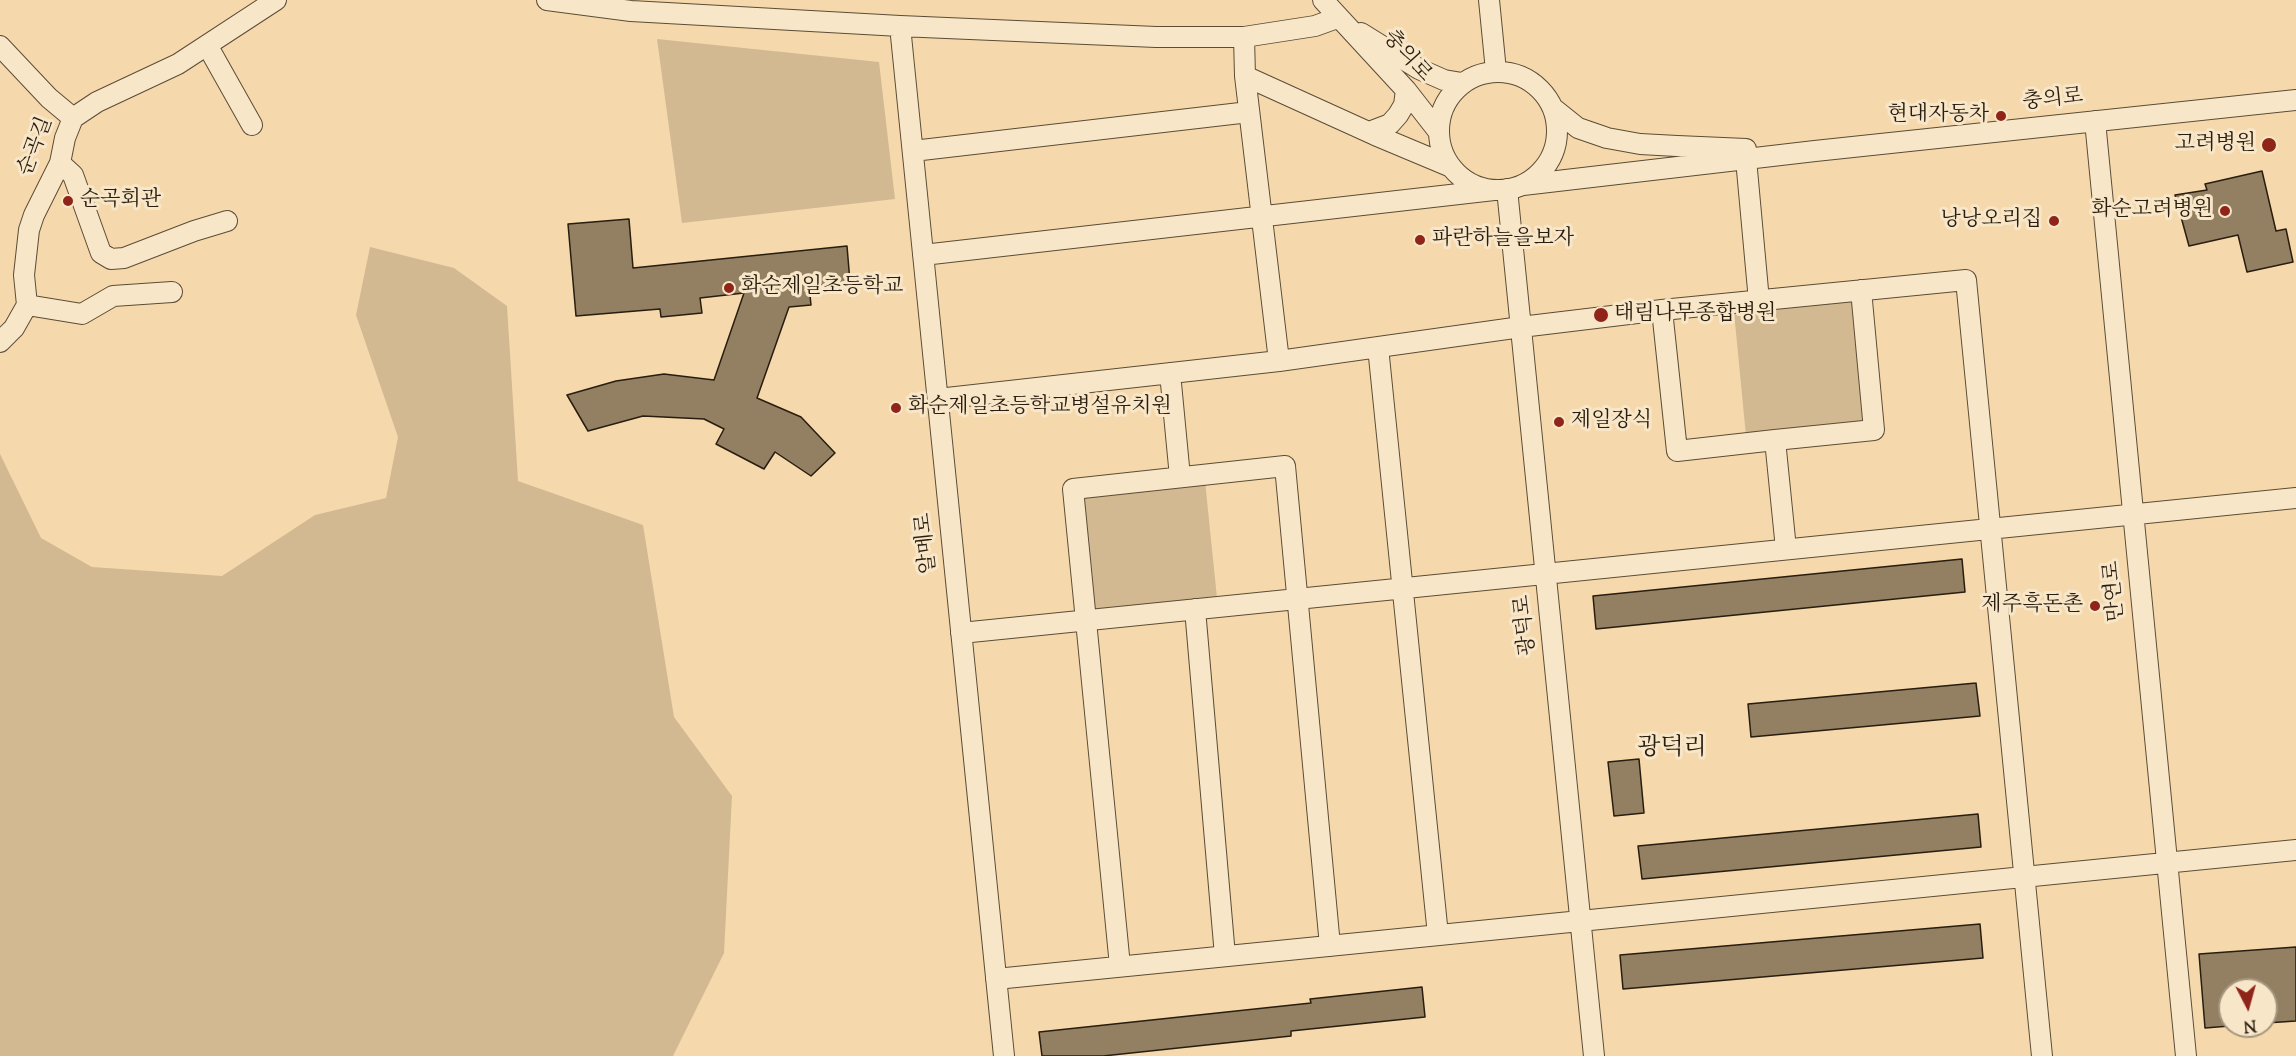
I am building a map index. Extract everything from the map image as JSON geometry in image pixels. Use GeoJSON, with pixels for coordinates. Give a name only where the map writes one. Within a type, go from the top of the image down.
{"type":"FeatureCollection","features":[{"type":"Feature","properties":{"kind":"street","name":"순곡길"},"geometry":{"type":"LineString","coordinates":[[27,305],[24,275],[29,230],[60,163],[65,138],[74,118],[97,102],[178,64],[276,0]]}},
{"type":"Feature","properties":{"kind":"street"},"geometry":{"type":"LineString","coordinates":[[547,0],[631,11],[1156,37],[1244,37],[1315,26],[1337,18]]}},
{"type":"Feature","properties":{"kind":"street","name":"충의로"},"geometry":{"type":"LineString","coordinates":[[1323,0],[1337,18],[1406,90],[1438,131]]}},
{"type":"Feature","properties":{"kind":"street"},"geometry":{"type":"LineString","coordinates":[[1489,0],[1496,71]]}},
{"type":"Feature","properties":{"kind":"street","name":"충의로"},"geometry":{"type":"LineString","coordinates":[[1337,18],[1419,69],[1444,80],[1462,83]]}},
{"type":"Feature","properties":{"kind":"street","name":"알메로"},"geometry":{"type":"LineString","coordinates":[[900,26],[1004,1056]]}},
{"type":"Feature","properties":{"kind":"street"},"geometry":{"type":"LineString","coordinates":[[1244,37],[1245,76],[1279,361]]}},
{"type":"Feature","properties":{"kind":"street"},"geometry":{"type":"LineString","coordinates":[[207,45],[252,125]]}},
{"type":"Feature","properties":{"kind":"street"},"geometry":{"type":"LineString","coordinates":[[0,46],[49,98],[74,118]]}},
{"type":"Feature","properties":{"kind":"street"},"geometry":{"type":"LineString","coordinates":[[1496,71],[1514,73],[1531,81],[1544,93],[1553,108],[1557,126],[1556,144],[1550,161],[1538,175],[1508,188],[1477,186],[1461,178],[1449,165],[1441,150],[1438,131],[1440,114],[1449,96],[1462,83],[1478,74],[1496,71]]}},
{"type":"Feature","properties":{"kind":"street"},"geometry":{"type":"LineString","coordinates":[[1245,76],[1372,134],[1449,165]]}},
{"type":"Feature","properties":{"kind":"street"},"geometry":{"type":"LineString","coordinates":[[1372,134],[1390,124],[1398,115],[1404,105],[1406,90]]}},
{"type":"Feature","properties":{"kind":"street","name":"충의로"},"geometry":{"type":"LineString","coordinates":[[923,255],[1815,151],[2296,100]]}},
{"type":"Feature","properties":{"kind":"street","name":"충의로"},"geometry":{"type":"LineString","coordinates":[[1553,108],[1578,128],[1606,138],[1640,144],[1815,151]]}},
{"type":"Feature","properties":{"kind":"street"},"geometry":{"type":"LineString","coordinates":[[913,151],[1249,112]]}},
{"type":"Feature","properties":{"kind":"street","name":"만연로"},"geometry":{"type":"LineString","coordinates":[[2095,121],[2166,864],[2188,1054]]}},
{"type":"Feature","properties":{"kind":"street"},"geometry":{"type":"LineString","coordinates":[[1746,159],[1760,301]]}},
{"type":"Feature","properties":{"kind":"street"},"geometry":{"type":"LineString","coordinates":[[60,163],[73,176],[101,253],[111,259],[124,258],[227,221]]}},
{"type":"Feature","properties":{"kind":"street","name":"광덕로"},"geometry":{"type":"LineString","coordinates":[[1508,188],[1594,1056]]}},
{"type":"Feature","properties":{"kind":"street"},"geometry":{"type":"LineString","coordinates":[[938,399],[1279,361],[1662,310],[1966,279],[2042,1056]]}},
{"type":"Feature","properties":{"kind":"street"},"geometry":{"type":"LineString","coordinates":[[1662,310],[1677,451],[1874,430],[1861,290]]}},
{"type":"Feature","properties":{"kind":"street"},"geometry":{"type":"LineString","coordinates":[[0,342],[14,328],[27,305],[82,314],[113,296],[172,292]]}},
{"type":"Feature","properties":{"kind":"street"},"geometry":{"type":"LineString","coordinates":[[1378,347],[1438,935]]}},
{"type":"Feature","properties":{"kind":"street"},"geometry":{"type":"LineString","coordinates":[[1170,373],[1180,477]]}},
{"type":"Feature","properties":{"kind":"street"},"geometry":{"type":"LineString","coordinates":[[1775,440],[1786,549]]}},
{"type":"Feature","properties":{"kind":"street"},"geometry":{"type":"LineString","coordinates":[[1120,966],[1073,489],[1285,466],[1330,946]]}},
{"type":"Feature","properties":{"kind":"street"},"geometry":{"type":"LineString","coordinates":[[961,633],[2296,498]]}},
{"type":"Feature","properties":{"kind":"street"},"geometry":{"type":"LineString","coordinates":[[1195,609],[1225,956]]}},
{"type":"Feature","properties":{"kind":"street"},"geometry":{"type":"LineString","coordinates":[[996,979],[2296,850]]}},
{"type":"Feature","properties":{"kind":"shaded area"},"geometry":{"type":"Polygon","coordinates":[[[657,39],[879,62],[895,199],[682,223],[657,39]]]}},
{"type":"Feature","properties":{"kind":"shaded area"},"geometry":{"type":"Polygon","coordinates":[[[370,247],[454,268],[507,306],[518,481],[643,525],[674,717],[732,796],[724,953],[673,1056],[0,1056],[0,454],[41,538],[92,567],[222,576],[315,515],[386,498],[398,437],[356,315],[370,247]]]}},
{"type":"Feature","properties":{"kind":"shaded area"},"geometry":{"type":"Polygon","coordinates":[[[1857,300],[1869,424],[1746,436],[1734,312],[1857,300]]]}},
{"type":"Feature","properties":{"kind":"shaded area"},"geometry":{"type":"Polygon","coordinates":[[[1205,481],[1217,598],[1095,610],[1083,493],[1205,481]]]}},
{"type":"Feature","properties":{"kind":"building","name":"화순고려병원"},"geometry":{"type":"Polygon","coordinates":[[[2262,171],[2276,231],[2286,229],[2293,262],[2247,272],[2238,235],[2189,246],[2175,195],[2207,190],[2205,184],[2262,171]]]}},
{"type":"Feature","properties":{"kind":"building"},"geometry":{"type":"Polygon","coordinates":[[[629,219],[633,268],[847,246],[850,282],[809,286],[811,305],[789,307],[757,398],[801,417],[835,453],[811,476],[775,452],[764,469],[716,444],[724,429],[704,419],[643,416],[588,431],[567,395],[616,381],[664,374],[714,380],[744,293],[700,298],[702,313],[661,317],[660,309],[576,316],[568,224],[629,219]]]}},
{"type":"Feature","properties":{"kind":"building"},"geometry":{"type":"Polygon","coordinates":[[[1962,559],[1965,592],[1596,629],[1593,596],[1962,559]]]}},
{"type":"Feature","properties":{"kind":"building"},"geometry":{"type":"Polygon","coordinates":[[[1976,683],[1980,716],[1751,737],[1748,704],[1976,683]]]}},
{"type":"Feature","properties":{"kind":"building"},"geometry":{"type":"Polygon","coordinates":[[[1639,759],[1644,813],[1614,816],[1608,762],[1639,759]]]}},
{"type":"Feature","properties":{"kind":"building"},"geometry":{"type":"Polygon","coordinates":[[[1978,814],[1981,847],[1642,879],[1638,846],[1978,814]]]}},
{"type":"Feature","properties":{"kind":"building"},"geometry":{"type":"Polygon","coordinates":[[[1980,924],[1983,958],[1623,989],[1620,955],[1980,924]]]}},
{"type":"Feature","properties":{"kind":"building"},"geometry":{"type":"Polygon","coordinates":[[[2296,947],[2296,1021],[2278,1022],[2278,978],[2218,978],[2218,1027],[2205,1028],[2199,954],[2296,947]]]}},
{"type":"Feature","properties":{"kind":"building"},"geometry":{"type":"Polygon","coordinates":[[[1422,987],[1425,1017],[1291,1031],[1291,1036],[1103,1056],[1042,1056],[1039,1032],[1311,1003],[1310,999],[1422,987]]]}},
{"type":"Feature","properties":{"kind":"place","name":"현대자동차"},"geometry":{"type":"Point","coordinates":[2001,116]}},
{"type":"Feature","properties":{"kind":"place","name":"고려병원"},"geometry":{"type":"Point","coordinates":[2269,145]}},
{"type":"Feature","properties":{"kind":"place","name":"순곡회관"},"geometry":{"type":"Point","coordinates":[68,201]}},
{"type":"Feature","properties":{"kind":"place","name":"화순고려병원"},"geometry":{"type":"Point","coordinates":[2225,211]}},
{"type":"Feature","properties":{"kind":"place","name":"낭낭오리집"},"geometry":{"type":"Point","coordinates":[2054,221]}},
{"type":"Feature","properties":{"kind":"place","name":"파란하늘을보자"},"geometry":{"type":"Point","coordinates":[1420,240]}},
{"type":"Feature","properties":{"kind":"place","name":"화순제일초등학교"},"geometry":{"type":"Point","coordinates":[729,288]}},
{"type":"Feature","properties":{"kind":"place","name":"태림나무종합병원"},"geometry":{"type":"Point","coordinates":[1601,315]}},
{"type":"Feature","properties":{"kind":"place","name":"화순제일초등학교병설유치원"},"geometry":{"type":"Point","coordinates":[896,408]}},
{"type":"Feature","properties":{"kind":"place","name":"제일장식"},"geometry":{"type":"Point","coordinates":[1559,422]}},
{"type":"Feature","properties":{"kind":"place","name":"제주흑돈촌"},"geometry":{"type":"Point","coordinates":[2095,606]}},
{"type":"Feature","properties":{"kind":"district","name":"광덕리"},"geometry":{"type":"Point","coordinates":[1672,750]}}]}
